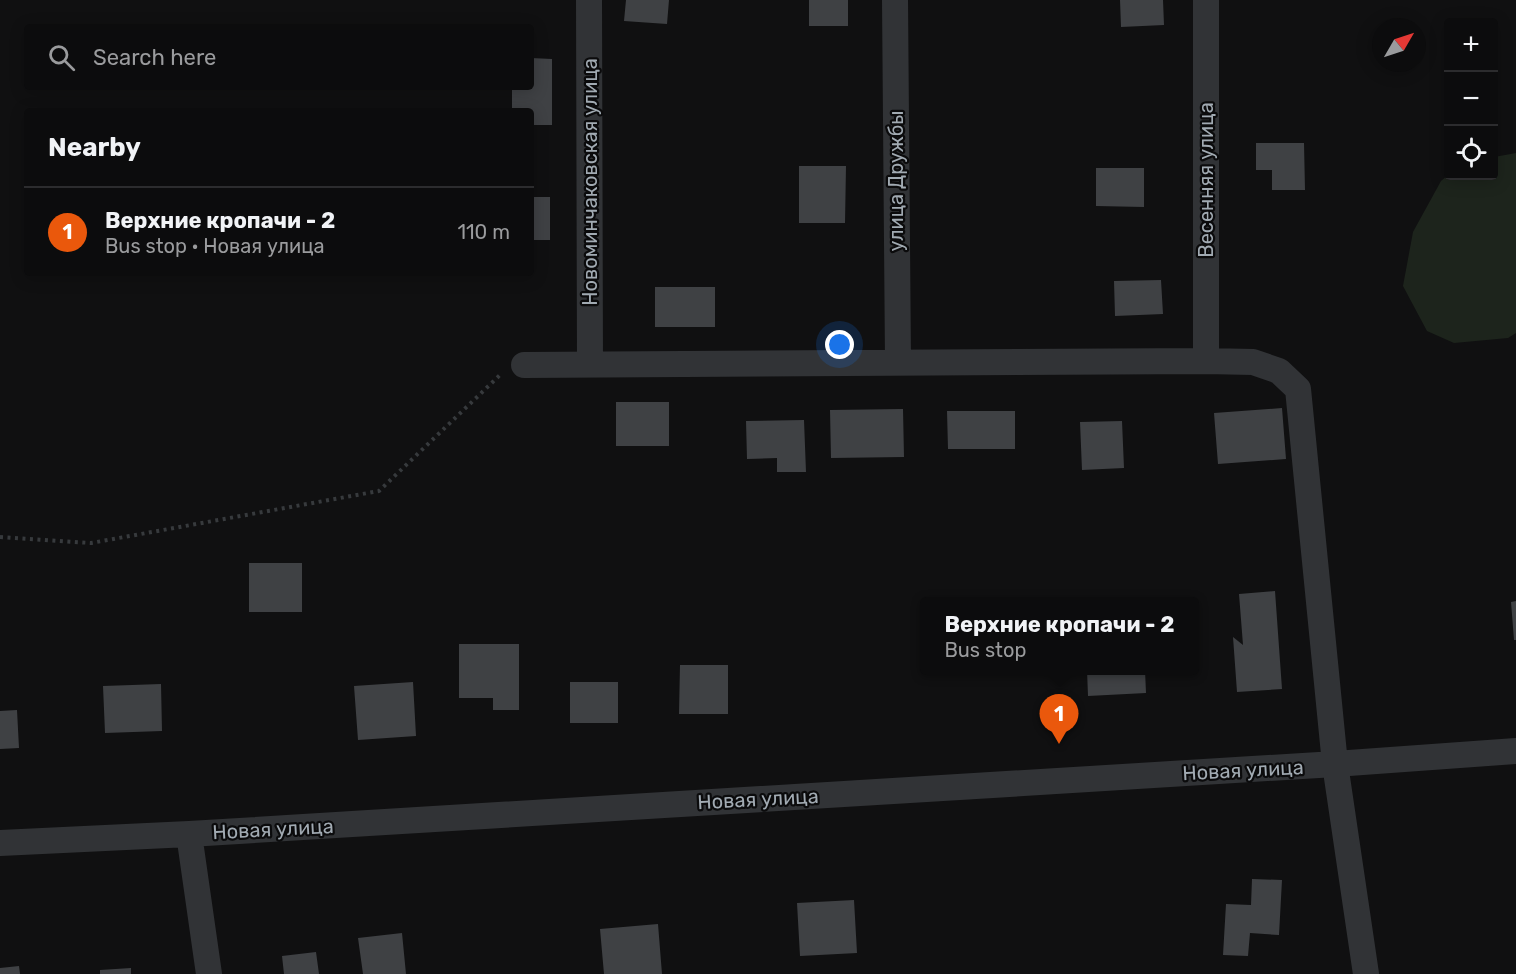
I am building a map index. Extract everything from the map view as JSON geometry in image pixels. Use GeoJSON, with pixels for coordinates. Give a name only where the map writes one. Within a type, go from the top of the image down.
{"type":"FeatureCollection","features":[{"type":"Feature","properties":{"kind":"street","name":"Новоминчаковская улица"},"geometry":{"type":"LineString","coordinates":[[589,0],[590,364]]}},
{"type":"Feature","properties":{"kind":"street","name":"улица Дружбы"},"geometry":{"type":"LineString","coordinates":[[895,0],[898,362]]}},
{"type":"Feature","properties":{"kind":"street","name":"Весенняя улица"},"geometry":{"type":"LineString","coordinates":[[1206,0],[1206,361]]}},
{"type":"Feature","properties":{"kind":"street"},"geometry":{"type":"LineString","coordinates":[[525,365],[1206,361],[1254,362],[1279,371],[1298,389],[1335,764],[1366,974]]}},
{"type":"Feature","properties":{"kind":"street","name":"Новая улица"},"geometry":{"type":"LineString","coordinates":[[0,843],[189,834],[1516,751]]}},
{"type":"Feature","properties":{"kind":"street"},"geometry":{"type":"LineString","coordinates":[[189,834],[209,974]]}},
{"type":"Feature","properties":{"kind":"path"},"geometry":{"type":"LineString","coordinates":[[0,537],[91,543],[379,491],[444,430],[496,376],[525,365]]}},
{"type":"Feature","properties":{"kind":"shaded area"},"geometry":{"type":"Polygon","coordinates":[[[1516,153],[1516,333],[1508,338],[1454,343],[1427,331],[1403,286],[1413,232],[1441,181],[1444,178],[1498,180],[1498,156],[1516,153]]]}},
{"type":"Feature","properties":{"kind":"building"},"geometry":{"type":"Polygon","coordinates":[[[626,0],[669,0],[667,24],[624,21],[626,0]]]}},
{"type":"Feature","properties":{"kind":"building"},"geometry":{"type":"Polygon","coordinates":[[[809,0],[848,0],[848,26],[809,26],[809,0]]]}},
{"type":"Feature","properties":{"kind":"building"},"geometry":{"type":"Polygon","coordinates":[[[1120,0],[1163,0],[1164,25],[1121,27],[1120,0]]]}},
{"type":"Feature","properties":{"kind":"building"},"geometry":{"type":"Polygon","coordinates":[[[534,58],[552,59],[552,125],[534,125],[534,108],[512,108],[512,90],[534,90],[534,58]]]}},
{"type":"Feature","properties":{"kind":"building"},"geometry":{"type":"Polygon","coordinates":[[[1256,143],[1304,143],[1305,190],[1272,190],[1272,170],[1256,170],[1256,143]]]}},
{"type":"Feature","properties":{"kind":"building"},"geometry":{"type":"Polygon","coordinates":[[[799,166],[846,166],[845,223],[799,223],[799,166]]]}},
{"type":"Feature","properties":{"kind":"building"},"geometry":{"type":"Polygon","coordinates":[[[1096,168],[1144,168],[1144,207],[1096,206],[1096,168]]]}},
{"type":"Feature","properties":{"kind":"building"},"geometry":{"type":"Polygon","coordinates":[[[534,197],[550,197],[550,240],[534,240],[534,197]]]}},
{"type":"Feature","properties":{"kind":"building"},"geometry":{"type":"Polygon","coordinates":[[[1161,280],[1163,314],[1115,316],[1114,281],[1161,280]]]}},
{"type":"Feature","properties":{"kind":"building"},"geometry":{"type":"Polygon","coordinates":[[[655,287],[715,287],[715,327],[655,327],[655,287]]]}},
{"type":"Feature","properties":{"kind":"building"},"geometry":{"type":"Polygon","coordinates":[[[616,402],[669,402],[669,446],[616,446],[616,402]]]}},
{"type":"Feature","properties":{"kind":"building"},"geometry":{"type":"Polygon","coordinates":[[[1282,408],[1286,459],[1218,464],[1214,413],[1282,408]]]}},
{"type":"Feature","properties":{"kind":"building"},"geometry":{"type":"Polygon","coordinates":[[[903,409],[904,457],[831,458],[830,410],[903,409]]]}},
{"type":"Feature","properties":{"kind":"building"},"geometry":{"type":"Polygon","coordinates":[[[947,411],[1015,411],[1015,449],[948,449],[947,411]]]}},
{"type":"Feature","properties":{"kind":"building"},"geometry":{"type":"Polygon","coordinates":[[[804,420],[806,472],[777,472],[777,458],[747,459],[746,421],[804,420]]]}},
{"type":"Feature","properties":{"kind":"building"},"geometry":{"type":"Polygon","coordinates":[[[1122,421],[1124,468],[1082,470],[1080,422],[1122,421]]]}},
{"type":"Feature","properties":{"kind":"building"},"geometry":{"type":"Polygon","coordinates":[[[249,563],[302,563],[302,612],[249,612],[249,563]]]}},
{"type":"Feature","properties":{"kind":"building"},"geometry":{"type":"Polygon","coordinates":[[[1275,591],[1282,689],[1237,692],[1233,637],[1243,645],[1239,594],[1275,591]]]}},
{"type":"Feature","properties":{"kind":"building"},"geometry":{"type":"Polygon","coordinates":[[[1516,601],[1516,640],[1514,640],[1511,602],[1516,601]]]}},
{"type":"Feature","properties":{"kind":"building"},"geometry":{"type":"Polygon","coordinates":[[[459,644],[519,644],[519,710],[493,710],[493,698],[459,698],[459,644]]]}},
{"type":"Feature","properties":{"kind":"building"},"geometry":{"type":"Polygon","coordinates":[[[680,665],[728,665],[728,714],[679,714],[680,665]]]}},
{"type":"Feature","properties":{"kind":"building"},"geometry":{"type":"Polygon","coordinates":[[[1087,675],[1145,675],[1146,693],[1088,696],[1087,675]]]}},
{"type":"Feature","properties":{"kind":"building"},"geometry":{"type":"Polygon","coordinates":[[[413,682],[416,736],[358,740],[354,686],[413,682]]]}},
{"type":"Feature","properties":{"kind":"building"},"geometry":{"type":"Polygon","coordinates":[[[570,682],[618,682],[618,723],[570,723],[570,682]]]}},
{"type":"Feature","properties":{"kind":"building"},"geometry":{"type":"Polygon","coordinates":[[[161,684],[162,731],[105,733],[103,686],[161,684]]]}},
{"type":"Feature","properties":{"kind":"building"},"geometry":{"type":"Polygon","coordinates":[[[17,710],[19,748],[0,749],[0,711],[17,710]]]}},
{"type":"Feature","properties":{"kind":"building"},"geometry":{"type":"Polygon","coordinates":[[[1252,879],[1282,880],[1279,935],[1250,933],[1248,956],[1223,955],[1226,904],[1251,905],[1252,879]]]}},
{"type":"Feature","properties":{"kind":"building"},"geometry":{"type":"Polygon","coordinates":[[[854,900],[857,953],[800,956],[797,903],[854,900]]]}},
{"type":"Feature","properties":{"kind":"building"},"geometry":{"type":"Polygon","coordinates":[[[658,924],[662,974],[604,974],[600,929],[658,924]]]}},
{"type":"Feature","properties":{"kind":"building"},"geometry":{"type":"Polygon","coordinates":[[[402,933],[406,974],[363,974],[358,938],[402,933]]]}},
{"type":"Feature","properties":{"kind":"building"},"geometry":{"type":"Polygon","coordinates":[[[316,952],[319,974],[284,974],[282,956],[316,952]]]}},
{"type":"Feature","properties":{"kind":"building"},"geometry":{"type":"Polygon","coordinates":[[[19,966],[20,974],[0,974],[0,968],[19,966]]]}},
{"type":"Feature","properties":{"kind":"building"},"geometry":{"type":"Polygon","coordinates":[[[131,968],[131,974],[100,974],[100,970],[131,968]]]}},
{"type":"Feature","properties":{"kind":"place","name":"Верхние кропачи - 2"},"geometry":{"type":"Point","coordinates":[1059,744]}}]}
